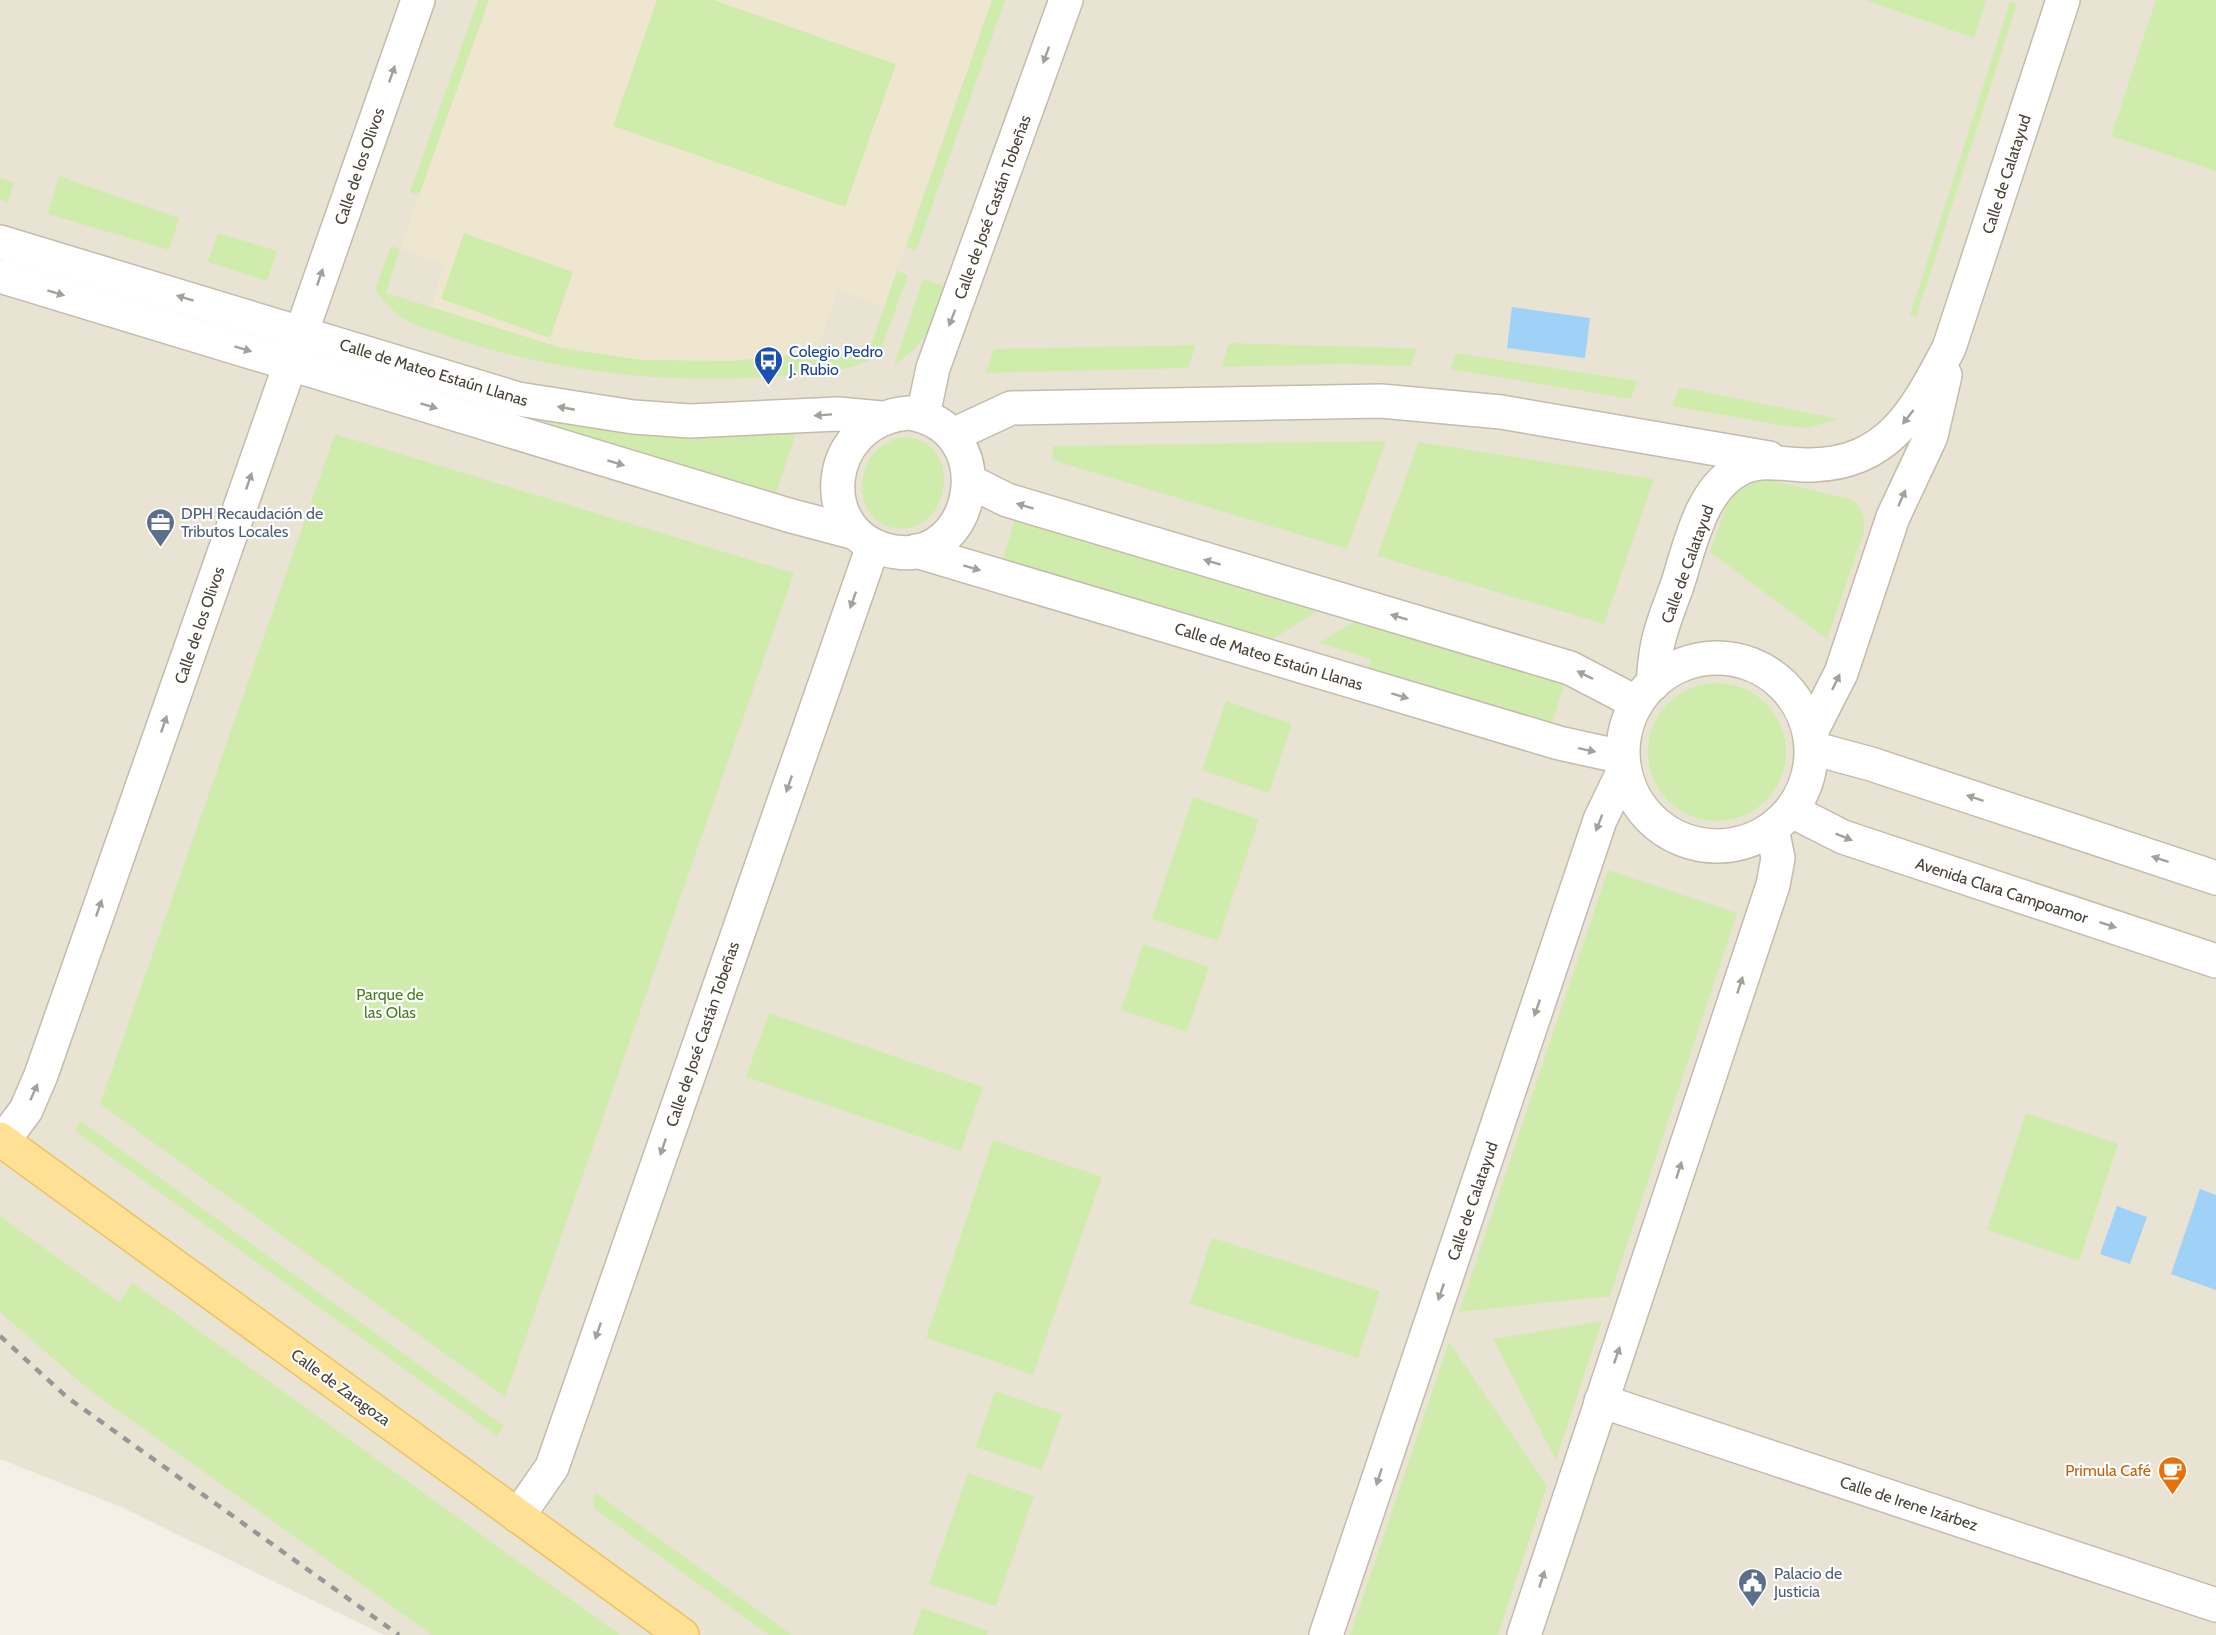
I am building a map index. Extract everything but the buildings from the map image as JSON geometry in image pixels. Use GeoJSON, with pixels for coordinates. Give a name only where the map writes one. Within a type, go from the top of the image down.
{"type":"FeatureCollection","features":[{"type":"Feature","properties":{"kind":"main road","name":"Calle de Zaragoza"},"geometry":{"type":"LineString","coordinates":[[2,1140],[682,1635]]}},
{"type":"Feature","properties":{"kind":"street","name":"Calle de los Olivos"},"geometry":{"type":"LineString","coordinates":[[2,1140],[26,1110],[41,1075],[418,0]]}},
{"type":"Feature","properties":{"kind":"street","name":"Calle de José Castán Tobeñas"},"geometry":{"type":"LineString","coordinates":[[923,415],[933,368],[1066,0]]}},
{"type":"Feature","properties":{"kind":"street","name":"Calle de Calatayud"},"geometry":{"type":"LineString","coordinates":[[1811,741],[1841,673],[1893,517],[1931,436],[1938,412],[1949,348],[2063,0]]}},
{"type":"Feature","properties":{"kind":"street","name":"Calle de Mateo Estaún Llanas"},"geometry":{"type":"LineString","coordinates":[[0,242],[518,399],[575,410],[690,421],[838,414],[881,418]]}},
{"type":"Feature","properties":{"kind":"street","name":"Calle de Mateo Estaún Llanas"},"geometry":{"type":"LineString","coordinates":[[0,276],[865,539]]}},
{"type":"Feature","properties":{"kind":"street","name":"Calle de Calatayud"},"geometry":{"type":"LineString","coordinates":[[1645,693],[1658,642],[1703,511],[1719,485],[1732,473],[1745,466],[1758,463],[1810,466],[1840,464],[1868,454],[1891,438],[1925,394],[1949,348]]}},
{"type":"Feature","properties":{"kind":"street"},"geometry":{"type":"LineString","coordinates":[[953,435],[1011,408],[1341,400],[1471,408],[1810,466]]}},
{"type":"Feature","properties":{"kind":"street"},"geometry":{"type":"LineString","coordinates":[[909,413],[923,415],[934,420],[953,435],[963,448],[968,464],[969,481],[963,508],[956,522],[938,540],[916,551],[898,552],[865,539],[841,509],[838,481],[850,444],[859,433],[881,418],[909,413]]}},
{"type":"Feature","properties":{"kind":"street"},"geometry":{"type":"LineString","coordinates":[[1662,440],[1678,448],[1691,460],[1700,475],[1704,492],[1703,511]]}},
{"type":"Feature","properties":{"kind":"street"},"geometry":{"type":"LineString","coordinates":[[969,481],[1006,501],[1570,668],[1645,693]]}},
{"type":"Feature","properties":{"kind":"street","name":"Calle de José Castán Tobeñas"},"geometry":{"type":"LineString","coordinates":[[518,1516],[552,1467],[865,539]]}},
{"type":"Feature","properties":{"kind":"street","name":"Calle de Mateo Estaún Llanas"},"geometry":{"type":"LineString","coordinates":[[916,551],[1624,764]]}},
{"type":"Feature","properties":{"kind":"street"},"geometry":{"type":"LineString","coordinates":[[1722,658],[1747,662],[1769,673],[1789,690],[1803,710],[1811,741],[1810,770],[1803,792],[1782,820],[1748,842],[1722,847],[1687,841],[1670,834],[1649,818],[1633,796],[1624,764],[1624,738],[1645,693],[1673,669],[1697,660],[1722,658]]}},
{"type":"Feature","properties":{"kind":"street"},"geometry":{"type":"LineString","coordinates":[[1811,741],[1871,764],[2216,878]]}},
{"type":"Feature","properties":{"kind":"street","name":"Calle de Calatayud"},"geometry":{"type":"LineString","coordinates":[[1326,1635],[1597,829],[1624,764]]}},
{"type":"Feature","properties":{"kind":"street"},"geometry":{"type":"LineString","coordinates":[[1524,1635],[1773,885],[1779,858],[1782,820]]}},
{"type":"Feature","properties":{"kind":"street","name":"Avenida Clara Campoamor"},"geometry":{"type":"LineString","coordinates":[[1782,820],[1843,837],[2216,961]]}},
{"type":"Feature","properties":{"kind":"street","name":"Calle de Irene Izárbez"},"geometry":{"type":"LineString","coordinates":[[1601,1401],[2213,1596]]}},
{"type":"Feature","properties":{"kind":"shaded area"},"geometry":{"type":"Polygon","coordinates":[[[0,0],[2216,0],[2216,1635],[384,1635],[121,1507],[0,1459],[0,0]]]}},
{"type":"Feature","properties":{"kind":"shaded area"},"geometry":{"type":"Polygon","coordinates":[[[489,0],[992,0],[884,306],[838,290],[815,355],[731,361],[642,360],[562,348],[431,308],[445,264],[400,249],[489,0]]]}},
{"type":"Feature","properties":{"kind":"green space"},"geometry":{"type":"Polygon","coordinates":[[[478,0],[489,0],[419,195],[410,192],[478,0]]]}},
{"type":"Feature","properties":{"kind":"green space"},"geometry":{"type":"Polygon","coordinates":[[[657,0],[714,0],[896,64],[845,207],[613,126],[657,0]]]}},
{"type":"Feature","properties":{"kind":"green space"},"geometry":{"type":"Polygon","coordinates":[[[992,0],[1005,0],[916,251],[906,247],[992,0]]]}},
{"type":"Feature","properties":{"kind":"green space"},"geometry":{"type":"Polygon","coordinates":[[[1865,0],[1985,0],[1986,1],[1974,38],[1865,0]]]}},
{"type":"Feature","properties":{"kind":"green space"},"geometry":{"type":"Polygon","coordinates":[[[2156,0],[2216,0],[2216,171],[2111,136],[2156,0]]]}},
{"type":"Feature","properties":{"kind":"green space"},"geometry":{"type":"Polygon","coordinates":[[[2010,2],[2017,4],[1916,317],[1910,315],[2010,2]]]}},
{"type":"Feature","properties":{"kind":"green space"},"geometry":{"type":"Polygon","coordinates":[[[59,176],[179,218],[169,250],[48,214],[59,176]]]}},
{"type":"Feature","properties":{"kind":"green space"},"geometry":{"type":"Polygon","coordinates":[[[0,178],[14,182],[8,203],[0,200],[0,178]]]}},
{"type":"Feature","properties":{"kind":"green space"},"geometry":{"type":"Polygon","coordinates":[[[218,233],[277,251],[267,281],[208,262],[218,233]]]}},
{"type":"Feature","properties":{"kind":"green space"},"geometry":{"type":"Polygon","coordinates":[[[464,233],[573,272],[550,338],[441,299],[464,233]]]}},
{"type":"Feature","properties":{"kind":"green space"},"geometry":{"type":"Polygon","coordinates":[[[391,246],[400,249],[386,293],[562,348],[642,360],[731,361],[870,348],[897,271],[908,275],[879,355],[868,361],[845,369],[808,374],[698,379],[656,377],[573,368],[531,360],[450,337],[408,321],[391,309],[375,289],[391,246]]]}},
{"type":"Feature","properties":{"kind":"green space"},"geometry":{"type":"Polygon","coordinates":[[[923,279],[952,289],[928,332],[894,366],[923,279]]]}},
{"type":"Feature","properties":{"kind":"green space"},"geometry":{"type":"Polygon","coordinates":[[[1229,343],[1416,349],[1411,366],[1341,364],[1221,367],[1229,343]]]}},
{"type":"Feature","properties":{"kind":"green space"},"geometry":{"type":"Polygon","coordinates":[[[1196,345],[1188,368],[986,373],[994,349],[1196,345]]]}},
{"type":"Feature","properties":{"kind":"green space"},"geometry":{"type":"Polygon","coordinates":[[[1456,353],[1637,381],[1631,399],[1450,369],[1456,353]]]}},
{"type":"Feature","properties":{"kind":"green space"},"geometry":{"type":"Polygon","coordinates":[[[361,374],[797,430],[774,500],[361,374]]]}},
{"type":"Feature","properties":{"kind":"green space"},"geometry":{"type":"Polygon","coordinates":[[[1680,387],[1839,419],[1808,428],[1672,406],[1680,387]]]}},
{"type":"Feature","properties":{"kind":"green space","name":"Parque de las Olas"},"geometry":{"type":"Polygon","coordinates":[[[335,434],[794,573],[505,1397],[100,1104],[335,434]]]}},
{"type":"Feature","properties":{"kind":"green space"},"geometry":{"type":"Polygon","coordinates":[[[908,437],[920,440],[937,454],[944,473],[944,485],[937,507],[929,518],[908,528],[888,527],[874,518],[865,504],[862,487],[865,469],[874,454],[888,442],[908,437]]]}},
{"type":"Feature","properties":{"kind":"green space"},"geometry":{"type":"Polygon","coordinates":[[[1386,441],[1347,549],[1052,460],[1053,446],[1386,441]]]}},
{"type":"Feature","properties":{"kind":"green space"},"geometry":{"type":"Polygon","coordinates":[[[1419,442],[1654,479],[1604,624],[1377,556],[1419,442]]]}},
{"type":"Feature","properties":{"kind":"green space"},"geometry":{"type":"Polygon","coordinates":[[[1767,479],[1853,500],[1863,514],[1864,532],[1827,639],[1710,552],[1731,493],[1747,481],[1767,479]]]}},
{"type":"Feature","properties":{"kind":"green space"},"geometry":{"type":"Polygon","coordinates":[[[1016,516],[1322,608],[1268,642],[1002,562],[1016,516]]]}},
{"type":"Feature","properties":{"kind":"green space"},"geometry":{"type":"Polygon","coordinates":[[[1358,619],[1565,681],[1551,727],[1367,672],[1371,659],[1319,643],[1358,619]]]}},
{"type":"Feature","properties":{"kind":"green space"},"geometry":{"type":"Polygon","coordinates":[[[1717,683],[1743,688],[1766,703],[1781,726],[1786,752],[1781,778],[1766,801],[1743,816],[1717,821],[1691,816],[1668,801],[1653,778],[1648,752],[1653,726],[1668,703],[1691,688],[1717,683]]]}},
{"type":"Feature","properties":{"kind":"green space"},"geometry":{"type":"Polygon","coordinates":[[[1226,701],[1292,724],[1269,793],[1202,770],[1226,701]]]}},
{"type":"Feature","properties":{"kind":"green space"},"geometry":{"type":"Polygon","coordinates":[[[1193,797],[1259,819],[1218,941],[1152,919],[1193,797]]]}},
{"type":"Feature","properties":{"kind":"green space"},"geometry":{"type":"Polygon","coordinates":[[[1608,870],[1737,913],[1610,1296],[1459,1312],[1608,870]]]}},
{"type":"Feature","properties":{"kind":"green space"},"geometry":{"type":"Polygon","coordinates":[[[1143,944],[1209,967],[1187,1032],[1121,1010],[1143,944]]]}},
{"type":"Feature","properties":{"kind":"green space"},"geometry":{"type":"Polygon","coordinates":[[[769,1013],[983,1087],[961,1151],[746,1077],[769,1013]]]}},
{"type":"Feature","properties":{"kind":"green space"},"geometry":{"type":"Polygon","coordinates":[[[2026,1113],[2118,1144],[2079,1261],[1987,1230],[2026,1113]]]}},
{"type":"Feature","properties":{"kind":"green space"},"geometry":{"type":"Polygon","coordinates":[[[81,1121],[504,1426],[497,1436],[75,1131],[81,1121]]]}},
{"type":"Feature","properties":{"kind":"green space"},"geometry":{"type":"Polygon","coordinates":[[[993,1140],[1102,1177],[1033,1375],[926,1338],[993,1140]]]}},
{"type":"Feature","properties":{"kind":"green space"},"geometry":{"type":"Polygon","coordinates":[[[0,1216],[119,1302],[133,1283],[620,1635],[432,1635],[88,1389],[0,1312],[0,1216]]]}},
{"type":"Feature","properties":{"kind":"green space"},"geometry":{"type":"Polygon","coordinates":[[[1212,1238],[1380,1291],[1358,1358],[1190,1304],[1212,1238]]]}},
{"type":"Feature","properties":{"kind":"green space"},"geometry":{"type":"Polygon","coordinates":[[[1602,1321],[1556,1460],[1493,1339],[1602,1321]]]}},
{"type":"Feature","properties":{"kind":"green space"},"geometry":{"type":"Polygon","coordinates":[[[1449,1342],[1547,1486],[1498,1635],[1350,1635],[1449,1342]]]}},
{"type":"Feature","properties":{"kind":"green space"},"geometry":{"type":"Polygon","coordinates":[[[995,1391],[1062,1414],[1042,1470],[976,1447],[995,1391]]]}},
{"type":"Feature","properties":{"kind":"green space"},"geometry":{"type":"Polygon","coordinates":[[[968,1473],[1034,1496],[996,1606],[929,1584],[968,1473]]]}},
{"type":"Feature","properties":{"kind":"green space"},"geometry":{"type":"Polygon","coordinates":[[[596,1493],[792,1635],[769,1635],[595,1509],[593,1501],[596,1493]]]}},
{"type":"Feature","properties":{"kind":"green space"},"geometry":{"type":"Polygon","coordinates":[[[922,1608],[989,1631],[987,1635],[913,1635],[922,1608]]]}},
{"type":"Feature","properties":{"kind":"water"},"geometry":{"type":"Polygon","coordinates":[[[1512,307],[1590,318],[1585,358],[1507,348],[1512,307]]]}},
{"type":"Feature","properties":{"kind":"water"},"geometry":{"type":"Polygon","coordinates":[[[2200,1189],[2216,1195],[2216,1290],[2171,1274],[2200,1189]]]}},
{"type":"Feature","properties":{"kind":"water"},"geometry":{"type":"Polygon","coordinates":[[[2117,1206],[2147,1217],[2130,1264],[2100,1254],[2117,1206]]]}},
{"type":"Feature","properties":{"kind":"railway"},"geometry":{"type":"LineString","coordinates":[[0,1336],[68,1398],[399,1635]]}},
{"type":"Feature","properties":{"kind":"place","name":"Colegio Pedro J. Rubio"},"geometry":{"type":"Point","coordinates":[768,386]}},
{"type":"Feature","properties":{"kind":"place","name":"DPH Recaudación de Tributos Locales"},"geometry":{"type":"Point","coordinates":[160,548]}},
{"type":"Feature","properties":{"kind":"place","name":"Primula Café"},"geometry":{"type":"Point","coordinates":[2172,1496]}},
{"type":"Feature","properties":{"kind":"place","name":"Palacio de Justicia"},"geometry":{"type":"Point","coordinates":[1753,1608]}}]}
